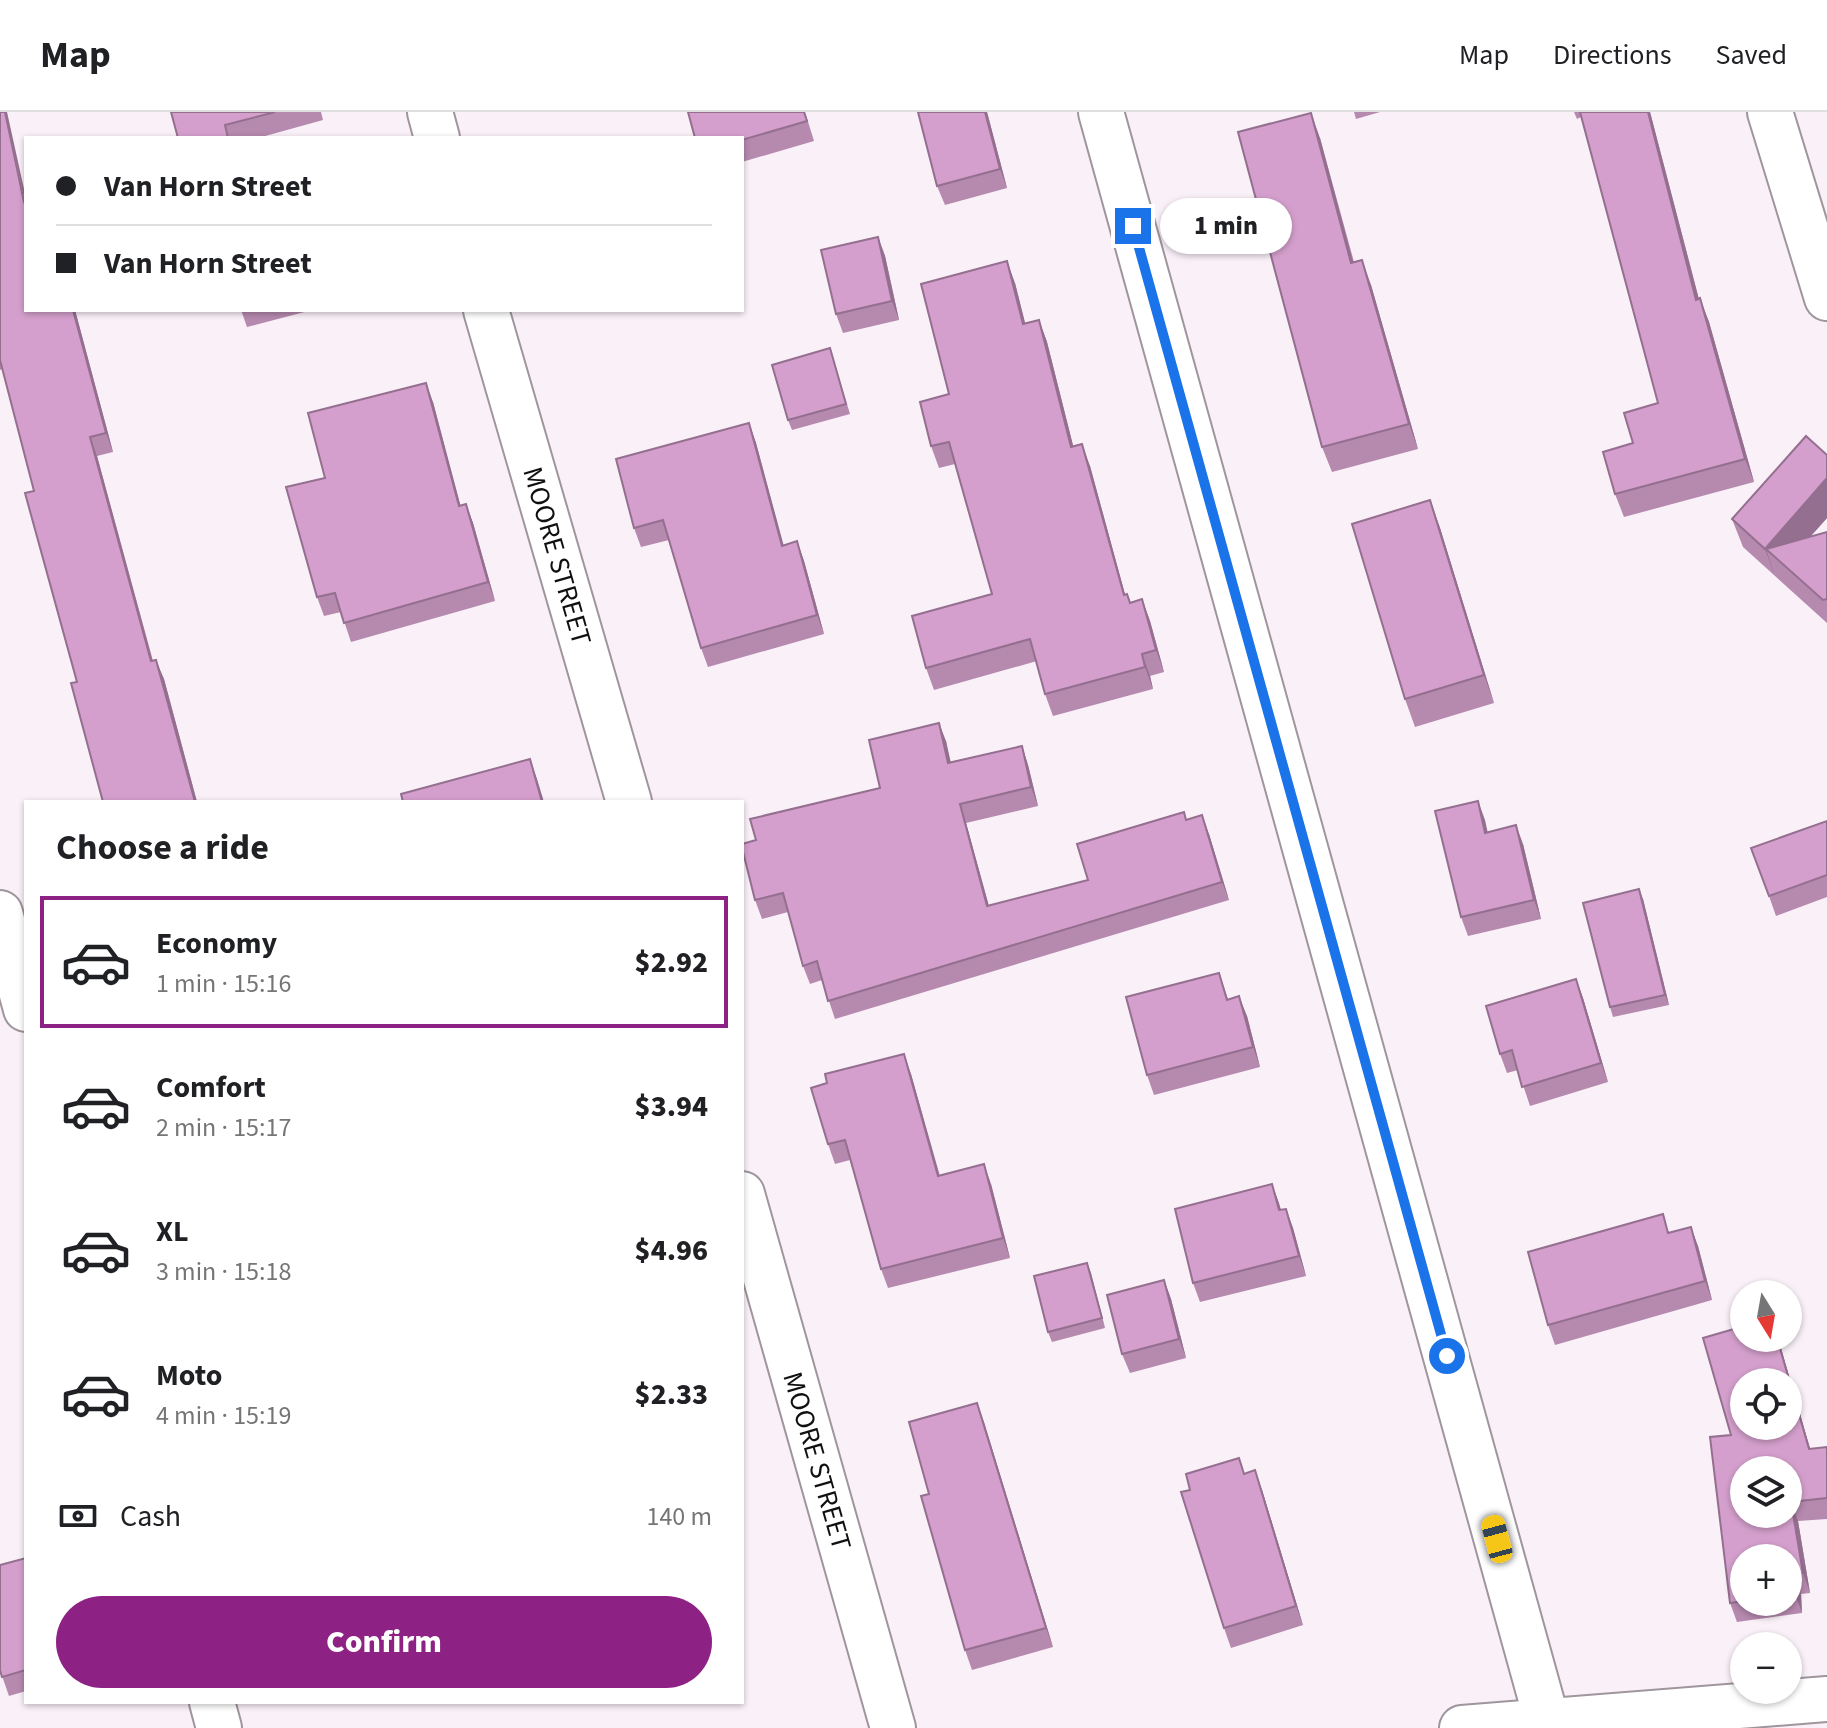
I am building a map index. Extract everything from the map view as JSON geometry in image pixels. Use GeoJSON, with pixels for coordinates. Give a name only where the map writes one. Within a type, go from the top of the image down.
{"type":"FeatureCollection","features":[{"type":"Feature","properties":{"kind":"street"},"geometry":{"type":"LineString","coordinates":[[430,112],[436,136]]}},
{"type":"Feature","properties":{"kind":"street"},"geometry":{"type":"LineString","coordinates":[[1101,112],[1547,1721]]}},
{"type":"Feature","properties":{"kind":"street"},"geometry":{"type":"LineString","coordinates":[[1770,112],[1827,298]]}},
{"type":"Feature","properties":{"kind":"street","name":"MOORE STREET"},"geometry":{"type":"LineString","coordinates":[[487,312],[628,800]]}},
{"type":"Feature","properties":{"kind":"street"},"geometry":{"type":"LineString","coordinates":[[0,913],[24,1002]]}},
{"type":"Feature","properties":{"kind":"street","name":"MOORE STREET"},"geometry":{"type":"LineString","coordinates":[[744,1201],[893,1728]]}},
{"type":"Feature","properties":{"kind":"street"},"geometry":{"type":"LineString","coordinates":[[1462,1728],[1827,1699]]}},
{"type":"Feature","properties":{"kind":"street"},"geometry":{"type":"LineString","coordinates":[[213,1704],[219,1728]]}},
{"type":"Feature","properties":{"kind":"building"},"geometry":{"type":"Polygon","coordinates":[[[0,112],[5,112],[24,202],[24,312],[74,312],[106,433],[90,437],[151,661],[156,660],[194,800],[102,800],[71,683],[77,682],[25,493],[34,491],[0,360],[0,112]]]}},
{"type":"Feature","properties":{"kind":"building"},"geometry":{"type":"Polygon","coordinates":[[[171,112],[275,112],[225,125],[228,136],[177,136],[171,112]]]}},
{"type":"Feature","properties":{"kind":"building"},"geometry":{"type":"Polygon","coordinates":[[[688,112],[804,112],[807,121],[744,139],[744,136],[694,136],[688,112]]]}},
{"type":"Feature","properties":{"kind":"building"},"geometry":{"type":"Polygon","coordinates":[[[918,112],[985,112],[1000,169],[937,186],[918,112]]]}},
{"type":"Feature","properties":{"kind":"building"},"geometry":{"type":"Polygon","coordinates":[[[1580,112],[1648,112],[1696,300],[1700,298],[1745,459],[1615,494],[1603,452],[1633,443],[1624,413],[1658,403],[1580,112]]]}},
{"type":"Feature","properties":{"kind":"building"},"geometry":{"type":"Polygon","coordinates":[[[1311,113],[1351,263],[1362,260],[1409,424],[1322,447],[1238,132],[1311,113]]]}},
{"type":"Feature","properties":{"kind":"building"},"geometry":{"type":"Polygon","coordinates":[[[878,237],[892,301],[836,314],[821,250],[878,237]]]}},
{"type":"Feature","properties":{"kind":"building"},"geometry":{"type":"Polygon","coordinates":[[[1007,261],[1023,324],[1039,320],[1071,447],[1082,444],[1124,595],[1127,594],[1130,603],[1142,599],[1156,650],[1142,654],[1145,667],[1045,694],[1030,639],[926,668],[912,616],[992,594],[949,442],[931,446],[920,402],[949,394],[921,284],[1007,261]]]}},
{"type":"Feature","properties":{"kind":"building"},"geometry":{"type":"Polygon","coordinates":[[[830,348],[846,404],[788,420],[772,365],[830,348]]]}},
{"type":"Feature","properties":{"kind":"building"},"geometry":{"type":"Polygon","coordinates":[[[426,383],[459,506],[466,504],[488,582],[344,623],[335,593],[317,597],[286,487],[325,478],[308,413],[426,383]]]}},
{"type":"Feature","properties":{"kind":"building"},"geometry":{"type":"Polygon","coordinates":[[[749,423],[782,546],[797,541],[817,615],[701,648],[663,520],[634,528],[616,459],[749,423]]]}},
{"type":"Feature","properties":{"kind":"building"},"geometry":{"type":"Polygon","coordinates":[[[1806,436],[1827,455],[1827,478],[1765,549],[1732,519],[1806,436]]]}},
{"type":"Feature","properties":{"kind":"building"},"geometry":{"type":"Polygon","coordinates":[[[1430,500],[1484,675],[1405,699],[1352,524],[1430,500]]]}},
{"type":"Feature","properties":{"kind":"building"},"geometry":{"type":"Polygon","coordinates":[[[1827,532],[1827,599],[1823,600],[1766,549],[1827,532]]]}},
{"type":"Feature","properties":{"kind":"building"},"geometry":{"type":"Polygon","coordinates":[[[939,723],[948,763],[1022,746],[1031,787],[960,804],[987,906],[1088,880],[1077,844],[1184,812],[1186,820],[1202,815],[1222,882],[828,1001],[817,961],[803,966],[783,893],[755,900],[744,843],[756,840],[750,819],[880,788],[869,740],[939,723]]]}},
{"type":"Feature","properties":{"kind":"building"},"geometry":{"type":"Polygon","coordinates":[[[530,759],[541,800],[402,800],[401,794],[530,759]]]}},
{"type":"Feature","properties":{"kind":"building"},"geometry":{"type":"Polygon","coordinates":[[[1478,801],[1485,833],[1516,825],[1534,900],[1461,917],[1435,811],[1478,801]]]}},
{"type":"Feature","properties":{"kind":"building"},"geometry":{"type":"Polygon","coordinates":[[[1827,821],[1827,875],[1769,896],[1751,848],[1827,821]]]}},
{"type":"Feature","properties":{"kind":"building"},"geometry":{"type":"Polygon","coordinates":[[[1639,889],[1665,995],[1610,1007],[1583,903],[1639,889]]]}},
{"type":"Feature","properties":{"kind":"building"},"geometry":{"type":"Polygon","coordinates":[[[1219,973],[1227,1000],[1239,996],[1253,1047],[1147,1075],[1126,997],[1219,973]]]}},
{"type":"Feature","properties":{"kind":"building"},"geometry":{"type":"Polygon","coordinates":[[[1576,979],[1601,1063],[1522,1087],[1512,1050],[1500,1054],[1486,1006],[1576,979]]]}},
{"type":"Feature","properties":{"kind":"building"},"geometry":{"type":"Polygon","coordinates":[[[904,1054],[938,1176],[984,1164],[1003,1238],[881,1269],[845,1140],[828,1144],[811,1088],[827,1083],[825,1074],[904,1054]]]}},
{"type":"Feature","properties":{"kind":"building"},"geometry":{"type":"Polygon","coordinates":[[[1272,1184],[1279,1210],[1286,1209],[1299,1256],[1193,1283],[1175,1209],[1272,1184]]]}},
{"type":"Feature","properties":{"kind":"building"},"geometry":{"type":"Polygon","coordinates":[[[1663,1214],[1668,1233],[1691,1227],[1705,1281],[1548,1325],[1528,1252],[1663,1214]]]}},
{"type":"Feature","properties":{"kind":"building"},"geometry":{"type":"Polygon","coordinates":[[[1087,1263],[1102,1318],[1048,1332],[1034,1276],[1087,1263]]]}},
{"type":"Feature","properties":{"kind":"building"},"geometry":{"type":"Polygon","coordinates":[[[1164,1280],[1179,1339],[1122,1354],[1107,1295],[1164,1280]]]}},
{"type":"Feature","properties":{"kind":"building"},"geometry":{"type":"Polygon","coordinates":[[[1730,1330],[1730,1352],[1781,1352],[1786,1368],[1730,1368],[1730,1432],[1703,1338],[1730,1330]]]}},
{"type":"Feature","properties":{"kind":"building"},"geometry":{"type":"Polygon","coordinates":[[[977,1403],[1046,1628],[965,1650],[921,1496],[929,1494],[909,1422],[977,1403]]]}},
{"type":"Feature","properties":{"kind":"building"},"geometry":{"type":"Polygon","coordinates":[[[1802,1425],[1809,1449],[1827,1447],[1827,1498],[1802,1501],[1802,1456],[1730,1456],[1730,1528],[1795,1528],[1798,1544],[1730,1544],[1730,1603],[1710,1437],[1730,1435],[1730,1440],[1802,1440],[1802,1425]]]}},
{"type":"Feature","properties":{"kind":"building"},"geometry":{"type":"Polygon","coordinates":[[[1239,1458],[1244,1474],[1255,1470],[1296,1606],[1224,1628],[1181,1492],[1190,1490],[1186,1474],[1239,1458]]]}},
{"type":"Feature","properties":{"kind":"building"},"geometry":{"type":"Polygon","coordinates":[[[24,1559],[24,1671],[2,1677],[0,1670],[0,1565],[24,1559]]]}},
{"type":"Feature","properties":{"kind":"route"},"geometry":{"type":"LineString","coordinates":[[1133,226],[1447,1356]]}}]}
